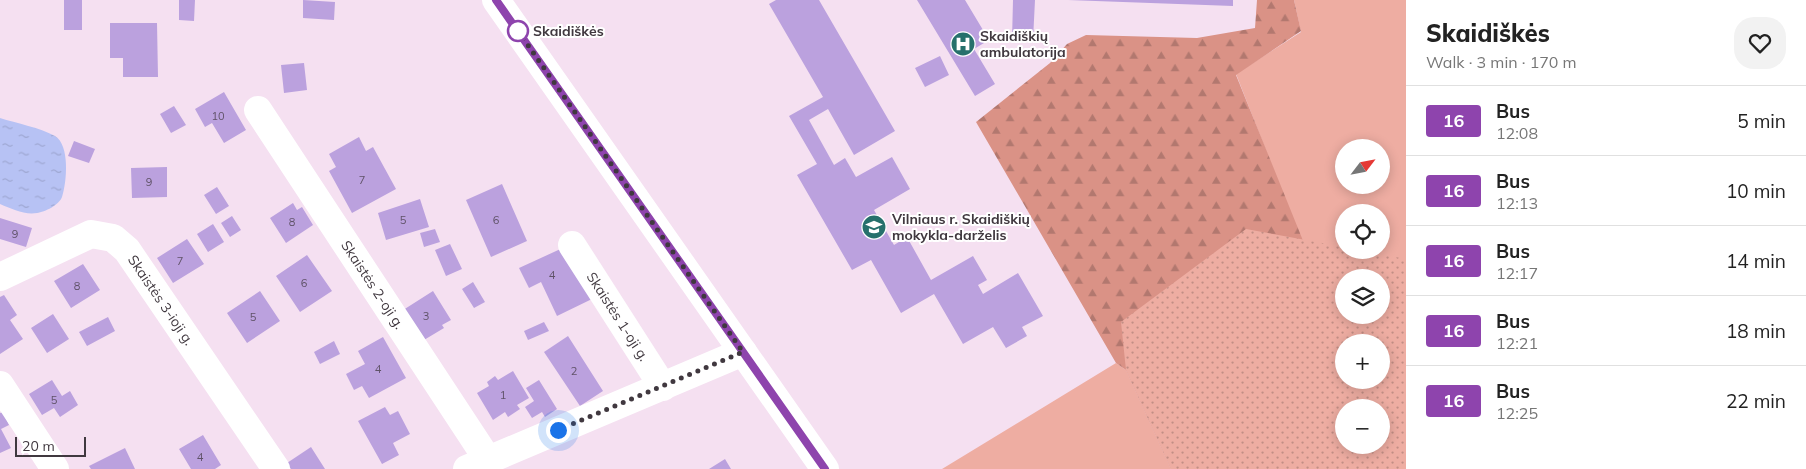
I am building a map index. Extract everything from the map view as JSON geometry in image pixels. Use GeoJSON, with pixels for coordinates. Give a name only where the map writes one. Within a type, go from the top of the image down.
{"type":"FeatureCollection","features":[{"type":"Feature","properties":{"kind":"street"},"geometry":{"type":"LineString","coordinates":[[496,0],[743,352],[817,466]]}},
{"type":"Feature","properties":{"kind":"street","name":"Skaistės 2-oji g."},"geometry":{"type":"LineString","coordinates":[[258,110],[478,464]]}},
{"type":"Feature","properties":{"kind":"street","name":"Skaistės 3-ioji g."},"geometry":{"type":"LineString","coordinates":[[0,277],[92,234],[113,238],[127,250],[276,469]]}},
{"type":"Feature","properties":{"kind":"street","name":"Skaistės 1-oji g."},"geometry":{"type":"LineString","coordinates":[[572,245],[663,387]]}},
{"type":"Feature","properties":{"kind":"street"},"geometry":{"type":"LineString","coordinates":[[478,464],[743,352]]}},
{"type":"Feature","properties":{"kind":"street"},"geometry":{"type":"LineString","coordinates":[[0,385],[55,469]]}},
{"type":"Feature","properties":{"kind":"shaded area"},"geometry":{"type":"Polygon","coordinates":[[[1294,0],[1406,0],[1406,423],[1386,389],[1390,389],[1390,334],[1349,334],[1344,324],[1390,324],[1390,269],[1335,269],[1335,309],[1313,270],[1236,74],[1301,32],[1294,0]]]}},
{"type":"Feature","properties":{"kind":"shaded area"},"geometry":{"type":"Polygon","coordinates":[[[1246,229],[1335,245],[1335,259],[1390,259],[1390,256],[1406,259],[1406,469],[1171,469],[1126,370],[1121,322],[1246,229]]]}},
{"type":"Feature","properties":{"kind":"shaded area"},"geometry":{"type":"Polygon","coordinates":[[[1116,363],[1126,370],[1171,469],[942,469],[1116,363]]]}},
{"type":"Feature","properties":{"kind":"green space"},"geometry":{"type":"Polygon","coordinates":[[[1257,0],[1294,0],[1301,31],[1236,75],[1335,320],[1335,324],[1341,334],[1335,334],[1335,389],[1379,389],[1382,399],[1335,399],[1335,454],[1390,454],[1390,422],[1406,469],[1171,469],[1126,370],[1116,363],[976,122],[1050,63],[1067,44],[1086,35],[1197,38],[1255,28],[1257,0]]]}},
{"type":"Feature","properties":{"kind":"water"},"geometry":{"type":"Polygon","coordinates":[[[0,118],[43,131],[55,136],[60,141],[65,155],[65,182],[62,197],[51,208],[40,212],[27,213],[0,204],[0,118]]]}},
{"type":"Feature","properties":{"kind":"building"},"geometry":{"type":"Polygon","coordinates":[[[64,0],[82,0],[82,30],[64,30],[64,0]]]}},
{"type":"Feature","properties":{"kind":"building"},"geometry":{"type":"Polygon","coordinates":[[[179,0],[195,0],[194,21],[179,20],[179,0]]]}},
{"type":"Feature","properties":{"kind":"building"},"geometry":{"type":"Polygon","coordinates":[[[303,0],[335,2],[334,20],[303,18],[303,0]]]}},
{"type":"Feature","properties":{"kind":"building"},"geometry":{"type":"Polygon","coordinates":[[[776,0],[819,0],[895,131],[854,155],[828,109],[809,120],[834,165],[845,158],[856,177],[892,157],[910,189],[874,210],[894,245],[907,237],[931,280],[973,256],[987,280],[978,285],[983,294],[1018,273],[1043,316],[1022,327],[1027,336],[1006,348],[993,327],[963,344],[934,294],[901,313],[871,260],[852,270],[797,175],[817,164],[789,116],[823,97],[769,4],[776,0]]]}},
{"type":"Feature","properties":{"kind":"building","name":"Skaidiškių ambulatorija"},"geometry":{"type":"Polygon","coordinates":[[[917,0],[965,0],[989,40],[974,49],[995,84],[975,96],[917,0]]]}},
{"type":"Feature","properties":{"kind":"building"},"geometry":{"type":"Polygon","coordinates":[[[1013,0],[1035,0],[1033,40],[1012,40],[1013,0]]]}},
{"type":"Feature","properties":{"kind":"building"},"geometry":{"type":"Polygon","coordinates":[[[1068,0],[1233,0],[1233,6],[1068,0]]]}},
{"type":"Feature","properties":{"kind":"building"},"geometry":{"type":"Polygon","coordinates":[[[110,23],[157,23],[158,77],[123,77],[123,58],[110,58],[110,23]]]}},
{"type":"Feature","properties":{"kind":"building"},"geometry":{"type":"Polygon","coordinates":[[[940,56],[949,75],[925,87],[915,68],[940,56]]]}},
{"type":"Feature","properties":{"kind":"building"},"geometry":{"type":"Polygon","coordinates":[[[304,63],[307,90],[284,93],[281,65],[304,63]]]}},
{"type":"Feature","properties":{"kind":"building"},"geometry":{"type":"Polygon","coordinates":[[[224,92],[246,130],[224,143],[212,123],[205,127],[195,109],[224,92]]]}},
{"type":"Feature","properties":{"kind":"building"},"geometry":{"type":"Polygon","coordinates":[[[174,106],[186,125],[171,133],[160,114],[174,106]]]}},
{"type":"Feature","properties":{"kind":"building"},"geometry":{"type":"Polygon","coordinates":[[[359,137],[366,151],[373,147],[396,189],[352,213],[329,171],[336,167],[329,154],[359,137]]]}},
{"type":"Feature","properties":{"kind":"building"},"geometry":{"type":"Polygon","coordinates":[[[74,141],[95,149],[89,163],[68,156],[74,141]]]}},
{"type":"Feature","properties":{"kind":"building"},"geometry":{"type":"Polygon","coordinates":[[[167,167],[167,197],[132,198],[131,168],[167,167]]]}},
{"type":"Feature","properties":{"kind":"building"},"geometry":{"type":"Polygon","coordinates":[[[502,184],[527,241],[491,257],[466,200],[502,184]]]}},
{"type":"Feature","properties":{"kind":"building"},"geometry":{"type":"Polygon","coordinates":[[[217,187],[229,206],[216,214],[204,195],[217,187]]]}},
{"type":"Feature","properties":{"kind":"building"},"geometry":{"type":"Polygon","coordinates":[[[420,199],[429,227],[386,240],[378,213],[420,199]]]}},
{"type":"Feature","properties":{"kind":"building"},"geometry":{"type":"Polygon","coordinates":[[[293,203],[297,210],[302,207],[313,225],[286,243],[270,218],[293,203]]]}},
{"type":"Feature","properties":{"kind":"building"},"geometry":{"type":"Polygon","coordinates":[[[232,216],[241,230],[230,237],[221,223],[232,216]]]}},
{"type":"Feature","properties":{"kind":"building"},"geometry":{"type":"Polygon","coordinates":[[[0,218],[32,228],[26,247],[0,239],[0,218]]]}},
{"type":"Feature","properties":{"kind":"building"},"geometry":{"type":"Polygon","coordinates":[[[213,224],[224,242],[208,252],[197,234],[213,224]]]}},
{"type":"Feature","properties":{"kind":"building"},"geometry":{"type":"Polygon","coordinates":[[[435,229],[440,242],[424,247],[420,233],[435,229]]]}},
{"type":"Feature","properties":{"kind":"building"},"geometry":{"type":"Polygon","coordinates":[[[187,239],[204,264],[173,283],[157,258],[187,239]]]}},
{"type":"Feature","properties":{"kind":"building"},"geometry":{"type":"Polygon","coordinates":[[[450,244],[462,269],[446,276],[435,250],[450,244]]]}},
{"type":"Feature","properties":{"kind":"building"},"geometry":{"type":"Polygon","coordinates":[[[567,246],[592,299],[557,316],[541,282],[529,288],[519,268],[567,246]]]}},
{"type":"Feature","properties":{"kind":"building"},"geometry":{"type":"Polygon","coordinates":[[[307,255],[332,291],[300,312],[276,276],[307,255]]]}},
{"type":"Feature","properties":{"kind":"building"},"geometry":{"type":"Polygon","coordinates":[[[83,264],[100,290],[71,308],[54,281],[83,264]]]}},
{"type":"Feature","properties":{"kind":"building"},"geometry":{"type":"Polygon","coordinates":[[[473,282],[485,302],[474,308],[462,289],[473,282]]]}},
{"type":"Feature","properties":{"kind":"building"},"geometry":{"type":"Polygon","coordinates":[[[260,291],[280,321],[247,343],[227,313],[260,291]]]}},
{"type":"Feature","properties":{"kind":"building"},"geometry":{"type":"Polygon","coordinates":[[[433,291],[451,320],[442,325],[444,328],[424,340],[400,312],[433,291]]]}},
{"type":"Feature","properties":{"kind":"building"},"geometry":{"type":"Polygon","coordinates":[[[4,295],[17,315],[10,320],[23,339],[0,354],[0,297],[4,295]]]}},
{"type":"Feature","properties":{"kind":"building"},"geometry":{"type":"Polygon","coordinates":[[[53,314],[69,339],[47,353],[31,328],[53,314]]]}},
{"type":"Feature","properties":{"kind":"building"},"geometry":{"type":"Polygon","coordinates":[[[108,317],[115,331],[87,346],[79,332],[108,317]]]}},
{"type":"Feature","properties":{"kind":"building"},"geometry":{"type":"Polygon","coordinates":[[[544,322],[549,331],[528,340],[524,331],[544,322]]]}},
{"type":"Feature","properties":{"kind":"building"},"geometry":{"type":"Polygon","coordinates":[[[568,336],[603,391],[580,406],[544,352],[568,336]]]}},
{"type":"Feature","properties":{"kind":"building"},"geometry":{"type":"Polygon","coordinates":[[[383,337],[406,378],[369,398],[362,386],[354,390],[346,374],[365,364],[358,351],[383,337]]]}},
{"type":"Feature","properties":{"kind":"building"},"geometry":{"type":"Polygon","coordinates":[[[334,341],[340,354],[320,364],[314,352],[334,341]]]}},
{"type":"Feature","properties":{"kind":"building"},"geometry":{"type":"Polygon","coordinates":[[[513,371],[529,398],[517,405],[520,409],[508,417],[505,412],[493,420],[477,393],[489,386],[487,382],[495,376],[498,380],[513,371]]]}},
{"type":"Feature","properties":{"kind":"building"},"geometry":{"type":"Polygon","coordinates":[[[52,380],[62,396],[70,391],[78,405],[60,417],[54,408],[42,415],[29,394],[52,380]]]}},
{"type":"Feature","properties":{"kind":"building"},"geometry":{"type":"Polygon","coordinates":[[[539,380],[557,409],[545,417],[542,412],[532,418],[525,407],[534,401],[526,388],[539,380]]]}},
{"type":"Feature","properties":{"kind":"building"},"geometry":{"type":"Polygon","coordinates":[[[385,407],[390,415],[398,411],[410,434],[393,443],[399,455],[382,464],[358,421],[385,407]]]}},
{"type":"Feature","properties":{"kind":"building"},"geometry":{"type":"Polygon","coordinates":[[[3,412],[9,425],[1,429],[11,448],[0,453],[0,413],[3,412]]]}},
{"type":"Feature","properties":{"kind":"building"},"geometry":{"type":"Polygon","coordinates":[[[203,435],[221,465],[215,469],[191,469],[179,449],[203,435]]]}},
{"type":"Feature","properties":{"kind":"building"},"geometry":{"type":"Polygon","coordinates":[[[311,447],[325,469],[291,469],[287,463],[311,447]]]}},
{"type":"Feature","properties":{"kind":"building"},"geometry":{"type":"Polygon","coordinates":[[[125,448],[135,469],[91,469],[89,466],[125,448]]]}},
{"type":"Feature","properties":{"kind":"building"},"geometry":{"type":"Polygon","coordinates":[[[725,459],[731,469],[709,469],[725,459]]]}},
{"type":"Feature","properties":{"kind":"bus line","name":"16"},"geometry":{"type":"LineString","coordinates":[[496,0],[825,469]]}},
{"type":"Feature","properties":{"kind":"place","name":"Skaidiškės"},"geometry":{"type":"Point","coordinates":[518,31]}},
{"type":"Feature","properties":{"kind":"place","name":"Skaidiškių ambulatorija"},"geometry":{"type":"Point","coordinates":[963,44]}},
{"type":"Feature","properties":{"kind":"place","name":"Vilniaus r. Skaidiškių mokykla-darželis"},"geometry":{"type":"Point","coordinates":[874,227]}},
{"type":"Feature","properties":{"kind":"route"},"geometry":{"type":"LineString","coordinates":[[518,31],[743,352],[558,430]]}}]}
